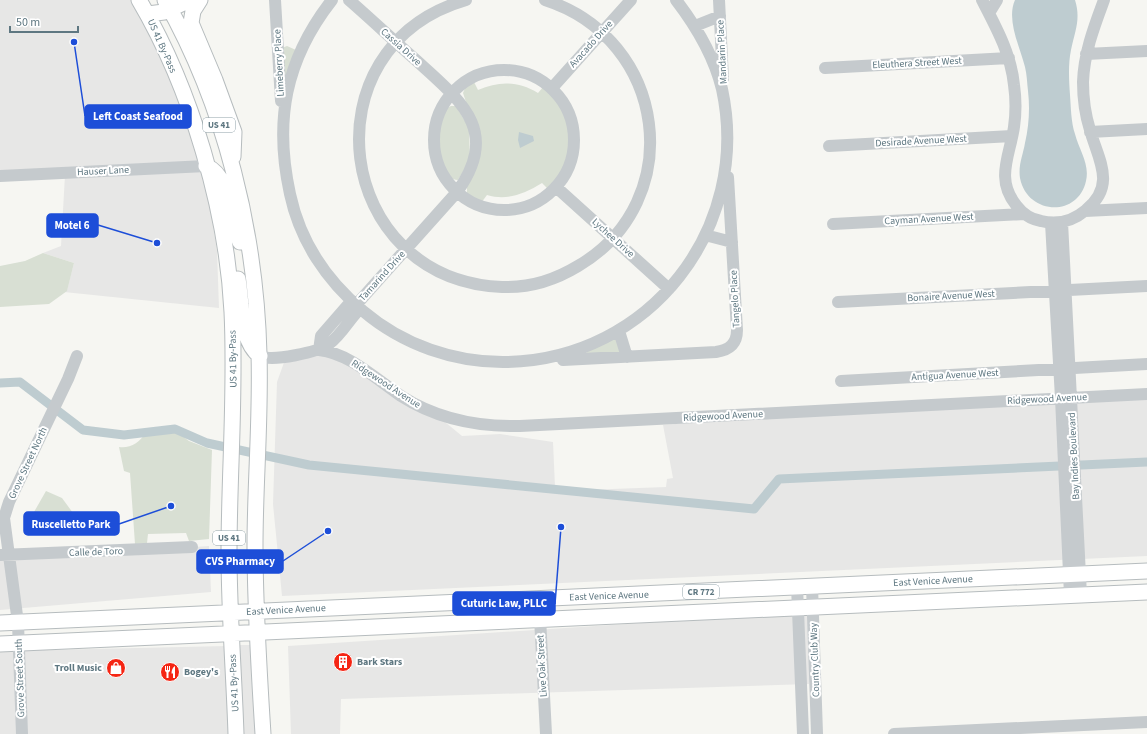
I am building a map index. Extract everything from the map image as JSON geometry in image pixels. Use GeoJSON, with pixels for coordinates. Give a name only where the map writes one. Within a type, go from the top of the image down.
{"type":"FeatureCollection","features":[{"type":"Feature","properties":{"kind":"main road","name":"US 41 By-Pass"},"geometry":{"type":"LineString","coordinates":[[139,0],[148,14],[178,81],[194,123],[218,208],[225,249],[232,312],[232,421],[229,554],[236,734]]}},
{"type":"Feature","properties":{"kind":"main road"},"geometry":{"type":"LineString","coordinates":[[148,14],[158,0]]}},
{"type":"Feature","properties":{"kind":"main road"},"geometry":{"type":"LineString","coordinates":[[148,14],[168,5],[190,0]]}},
{"type":"Feature","properties":{"kind":"main road"},"geometry":{"type":"LineString","coordinates":[[200,0],[193,11],[191,23],[215,80],[234,132],[233,172]]}},
{"type":"Feature","properties":{"kind":"main road","name":"US 41"},"geometry":{"type":"LineString","coordinates":[[168,5],[208,92],[233,172],[250,258],[257,309],[260,356],[257,462],[256,611],[263,734]]}},
{"type":"Feature","properties":{"kind":"main road"},"geometry":{"type":"LineString","coordinates":[[206,166],[217,172],[223,182],[236,234],[250,258]]}},
{"type":"Feature","properties":{"kind":"main road"},"geometry":{"type":"LineString","coordinates":[[225,249],[236,269],[246,338],[252,348],[260,356]]}},
{"type":"Feature","properties":{"kind":"main road","name":"East Venice Avenue"},"geometry":{"type":"LineString","coordinates":[[0,624],[539,598],[643,595],[797,586],[1147,572]]}},
{"type":"Feature","properties":{"kind":"main road","name":"East Venice Avenue"},"geometry":{"type":"LineString","coordinates":[[0,644],[1147,592]]}},
{"type":"Feature","properties":{"kind":"street","name":"Limeberry Place"},"geometry":{"type":"LineString","coordinates":[[275,0],[282,126]]}},
{"type":"Feature","properties":{"kind":"street"},"geometry":{"type":"LineString","coordinates":[[332,0],[318,21],[298,60],[285,102],[282,126],[287,182],[290,199],[301,230],[323,269],[356,305],[396,334],[441,353],[490,362],[535,361],[576,350],[619,331],[645,313],[669,289],[687,268],[706,235],[721,191],[727,149],[724,104],[716,69],[695,26],[676,0]]}},
{"type":"Feature","properties":{"kind":"street","name":"Cassia Drive"},"geometry":{"type":"LineString","coordinates":[[349,0],[463,105],[469,116],[475,140],[472,166],[457,192]]}},
{"type":"Feature","properties":{"kind":"street"},"geometry":{"type":"LineString","coordinates":[[466,0],[451,5],[426,18],[396,43],[378,67],[366,96],[359,127],[358,149],[363,179],[370,198],[385,224],[406,249],[425,263],[450,276],[477,284],[510,287],[536,283],[564,274],[588,260],[612,238],[627,220],[643,186],[650,157],[650,137],[646,107],[637,79],[622,54],[602,31],[579,15],[545,0]]}},
{"type":"Feature","properties":{"kind":"street","name":"Avacado Drive"},"geometry":{"type":"LineString","coordinates":[[552,88],[631,0]]}},
{"type":"Feature","properties":{"kind":"street","name":"Mandarin Place"},"geometry":{"type":"LineString","coordinates":[[719,0],[724,104]]}},
{"type":"Feature","properties":{"kind":"street"},"geometry":{"type":"LineString","coordinates":[[982,0],[1009,58],[1014,78],[1016,102],[1012,136],[1005,162],[1004,180],[1012,200],[1025,214],[1035,220],[1056,222],[1076,217],[1085,211],[1097,198],[1103,177],[1101,160],[1090,132],[1083,90],[1086,54],[1100,3]]}},
{"type":"Feature","properties":{"kind":"street"},"geometry":{"type":"LineString","coordinates":[[989,13],[997,0]]}},
{"type":"Feature","properties":{"kind":"street"},"geometry":{"type":"LineString","coordinates":[[695,26],[720,16]]}},
{"type":"Feature","properties":{"kind":"street"},"geometry":{"type":"LineString","coordinates":[[1086,54],[1147,51]]}},
{"type":"Feature","properties":{"kind":"street","name":"Eleuthera Street West"},"geometry":{"type":"LineString","coordinates":[[825,68],[1009,58]]}},
{"type":"Feature","properties":{"kind":"street"},"geometry":{"type":"LineString","coordinates":[[500,71],[516,72],[531,76],[552,88],[567,109],[574,136],[574,150],[571,164],[563,179],[556,187],[540,199],[527,206],[502,210],[481,207],[457,192],[441,170],[436,157],[435,144],[438,118],[452,94],[475,77],[500,71]]}},
{"type":"Feature","properties":{"kind":"street"},"geometry":{"type":"LineString","coordinates":[[1090,132],[1147,129]]}},
{"type":"Feature","properties":{"kind":"street","name":"Desirade Avenue West"},"geometry":{"type":"LineString","coordinates":[[829,146],[1012,136]]}},
{"type":"Feature","properties":{"kind":"street","name":"Tangelo Place"},"geometry":{"type":"LineString","coordinates":[[535,361],[716,352],[728,349],[733,345],[737,330],[727,149]]}},
{"type":"Feature","properties":{"kind":"street","name":"Hauser Lane"},"geometry":{"type":"LineString","coordinates":[[0,176],[206,166]]}},
{"type":"Feature","properties":{"kind":"street","name":"Lychee Drive"},"geometry":{"type":"LineString","coordinates":[[556,187],[669,289]]}},
{"type":"Feature","properties":{"kind":"street","name":"Tamarind Drive"},"geometry":{"type":"LineString","coordinates":[[260,356],[265,358],[285,356],[319,350],[331,343],[356,313],[356,305],[457,192]]}},
{"type":"Feature","properties":{"kind":"street"},"geometry":{"type":"LineString","coordinates":[[1085,211],[1147,208]]}},
{"type":"Feature","properties":{"kind":"street","name":"Cayman Avenue West"},"geometry":{"type":"LineString","coordinates":[[833,224],[1025,214]]}},
{"type":"Feature","properties":{"kind":"street","name":"Bay Indies Boulevard"},"geometry":{"type":"LineString","coordinates":[[1056,222],[1075,595]]}},
{"type":"Feature","properties":{"kind":"street"},"geometry":{"type":"LineString","coordinates":[[706,235],[732,242]]}},
{"type":"Feature","properties":{"kind":"street","name":"Bonaire Avenue West"},"geometry":{"type":"LineString","coordinates":[[838,302],[1147,286]]}},
{"type":"Feature","properties":{"kind":"street"},"geometry":{"type":"LineString","coordinates":[[619,331],[627,356]]}},
{"type":"Feature","properties":{"kind":"street","name":"Ridgewood Avenue"},"geometry":{"type":"LineString","coordinates":[[319,350],[333,353],[346,359],[409,401],[434,413],[468,423],[492,426],[520,426],[1147,394]]}},
{"type":"Feature","properties":{"kind":"street","name":"Grove Street North"},"geometry":{"type":"LineString","coordinates":[[18,623],[5,555],[4,526],[6,512],[78,356]]}},
{"type":"Feature","properties":{"kind":"street","name":"Antigua Avenue West"},"geometry":{"type":"LineString","coordinates":[[842,381],[1147,364]]}},
{"type":"Feature","properties":{"kind":"street","name":"Calle de Toro"},"geometry":{"type":"LineString","coordinates":[[5,555],[192,547]]}},
{"type":"Feature","properties":{"kind":"street","name":"Country Club Way"},"geometry":{"type":"LineString","coordinates":[[797,586],[805,607],[817,734]]}},
{"type":"Feature","properties":{"kind":"street","name":"Country Club Way"},"geometry":{"type":"LineString","coordinates":[[802,734],[805,607],[812,586]]}},
{"type":"Feature","properties":{"kind":"street","name":"Live Oak Street"},"geometry":{"type":"LineString","coordinates":[[539,598],[546,734]]}},
{"type":"Feature","properties":{"kind":"street","name":"Grove Street South"},"geometry":{"type":"LineString","coordinates":[[18,623],[22,734]]}},
{"type":"Feature","properties":{"kind":"street"},"geometry":{"type":"LineString","coordinates":[[894,734],[1147,722]]}},
{"type":"Feature","properties":{"kind":"shaded area"},"geometry":{"type":"Polygon","coordinates":[[[0,0],[134,0],[173,83],[207,186],[217,251],[219,308],[64,292],[67,290],[74,263],[43,253],[61,246],[65,175],[0,176],[0,0]]]}},
{"type":"Feature","properties":{"kind":"shaded area"},"geometry":{"type":"Polygon","coordinates":[[[1015,0],[1075,0],[1077,7],[1077,25],[1069,61],[1071,115],[1077,140],[1087,169],[1087,175],[1081,193],[1073,201],[1063,206],[1053,207],[1042,205],[1032,199],[1025,190],[1020,178],[1020,164],[1028,124],[1029,104],[1026,70],[1013,25],[1012,16],[1015,0]]]}},
{"type":"Feature","properties":{"kind":"shaded area"},"geometry":{"type":"Polygon","coordinates":[[[287,46],[296,50],[285,85],[282,48],[287,46]]]}},
{"type":"Feature","properties":{"kind":"shaded area"},"geometry":{"type":"Polygon","coordinates":[[[474,82],[478,90],[493,85],[516,84],[538,93],[544,86],[555,97],[563,110],[568,123],[570,137],[566,164],[548,189],[542,183],[522,193],[508,197],[494,197],[487,195],[481,203],[467,193],[467,186],[475,168],[466,102],[463,93],[466,86],[474,82]]]}},
{"type":"Feature","properties":{"kind":"shaded area"},"geometry":{"type":"Polygon","coordinates":[[[451,106],[456,106],[469,128],[470,160],[458,180],[450,177],[444,169],[438,146],[441,121],[445,111],[451,106]]]}},
{"type":"Feature","properties":{"kind":"shaded area"},"geometry":{"type":"Polygon","coordinates":[[[519,132],[533,136],[534,141],[520,148],[518,140],[519,132]]]}},
{"type":"Feature","properties":{"kind":"shaded area"},"geometry":{"type":"Polygon","coordinates":[[[43,253],[74,263],[67,291],[49,304],[0,307],[0,266],[25,261],[43,253]]]}},
{"type":"Feature","properties":{"kind":"shaded area"},"geometry":{"type":"Polygon","coordinates":[[[616,338],[621,352],[586,354],[587,350],[616,338]]]}},
{"type":"Feature","properties":{"kind":"shaded area"},"geometry":{"type":"Polygon","coordinates":[[[334,354],[428,408],[462,436],[500,434],[553,442],[555,487],[558,491],[666,487],[667,479],[673,478],[663,425],[1147,396],[1147,556],[282,596],[273,504],[277,382],[286,357],[334,354]]]}},
{"type":"Feature","properties":{"kind":"shaded area"},"geometry":{"type":"Polygon","coordinates":[[[162,428],[177,432],[189,441],[212,450],[209,539],[189,541],[186,533],[148,534],[147,543],[135,544],[130,473],[124,471],[119,447],[131,446],[141,439],[145,433],[162,428]]]}},
{"type":"Feature","properties":{"kind":"shaded area"},"geometry":{"type":"Polygon","coordinates":[[[46,491],[62,498],[73,513],[72,519],[33,519],[34,512],[46,491]]]}},
{"type":"Feature","properties":{"kind":"shaded area"},"geometry":{"type":"Polygon","coordinates":[[[209,546],[211,592],[0,610],[0,556],[111,553],[209,546]]]}},
{"type":"Feature","properties":{"kind":"shaded area"},"geometry":{"type":"Polygon","coordinates":[[[810,612],[809,684],[341,699],[340,734],[291,734],[288,646],[810,612]]]}},
{"type":"Feature","properties":{"kind":"shaded area"},"geometry":{"type":"Polygon","coordinates":[[[237,645],[253,645],[257,734],[241,734],[237,645]]]}},
{"type":"Feature","properties":{"kind":"shaded area"},"geometry":{"type":"Polygon","coordinates":[[[227,646],[232,734],[0,734],[0,651],[227,646]]]}},
{"type":"Feature","properties":{"kind":"waterway"},"geometry":{"type":"LineString","coordinates":[[0,383],[20,382],[83,430],[124,435],[175,429],[207,443],[309,465],[754,509],[779,479],[1147,462]]}},
{"type":"Feature","properties":{"kind":"place","name":"Left Coast Seafood"},"geometry":{"type":"Point","coordinates":[74,42]}},
{"type":"Feature","properties":{"kind":"place","name":"Motel 6"},"geometry":{"type":"Point","coordinates":[157,243]}},
{"type":"Feature","properties":{"kind":"place","name":"Ruscelletto Park"},"geometry":{"type":"Point","coordinates":[171,506]}},
{"type":"Feature","properties":{"kind":"place","name":"Cuturic Law, PLLC"},"geometry":{"type":"Point","coordinates":[561,527]}},
{"type":"Feature","properties":{"kind":"place","name":"CVS Pharmacy"},"geometry":{"type":"Point","coordinates":[328,531]}},
{"type":"Feature","properties":{"kind":"place","name":"Bark Stars"},"geometry":{"type":"Point","coordinates":[343,662]}},
{"type":"Feature","properties":{"kind":"place","name":"Troll Music"},"geometry":{"type":"Point","coordinates":[116,668]}},
{"type":"Feature","properties":{"kind":"place","name":"Bogey's"},"geometry":{"type":"Point","coordinates":[170,672]}}]}
